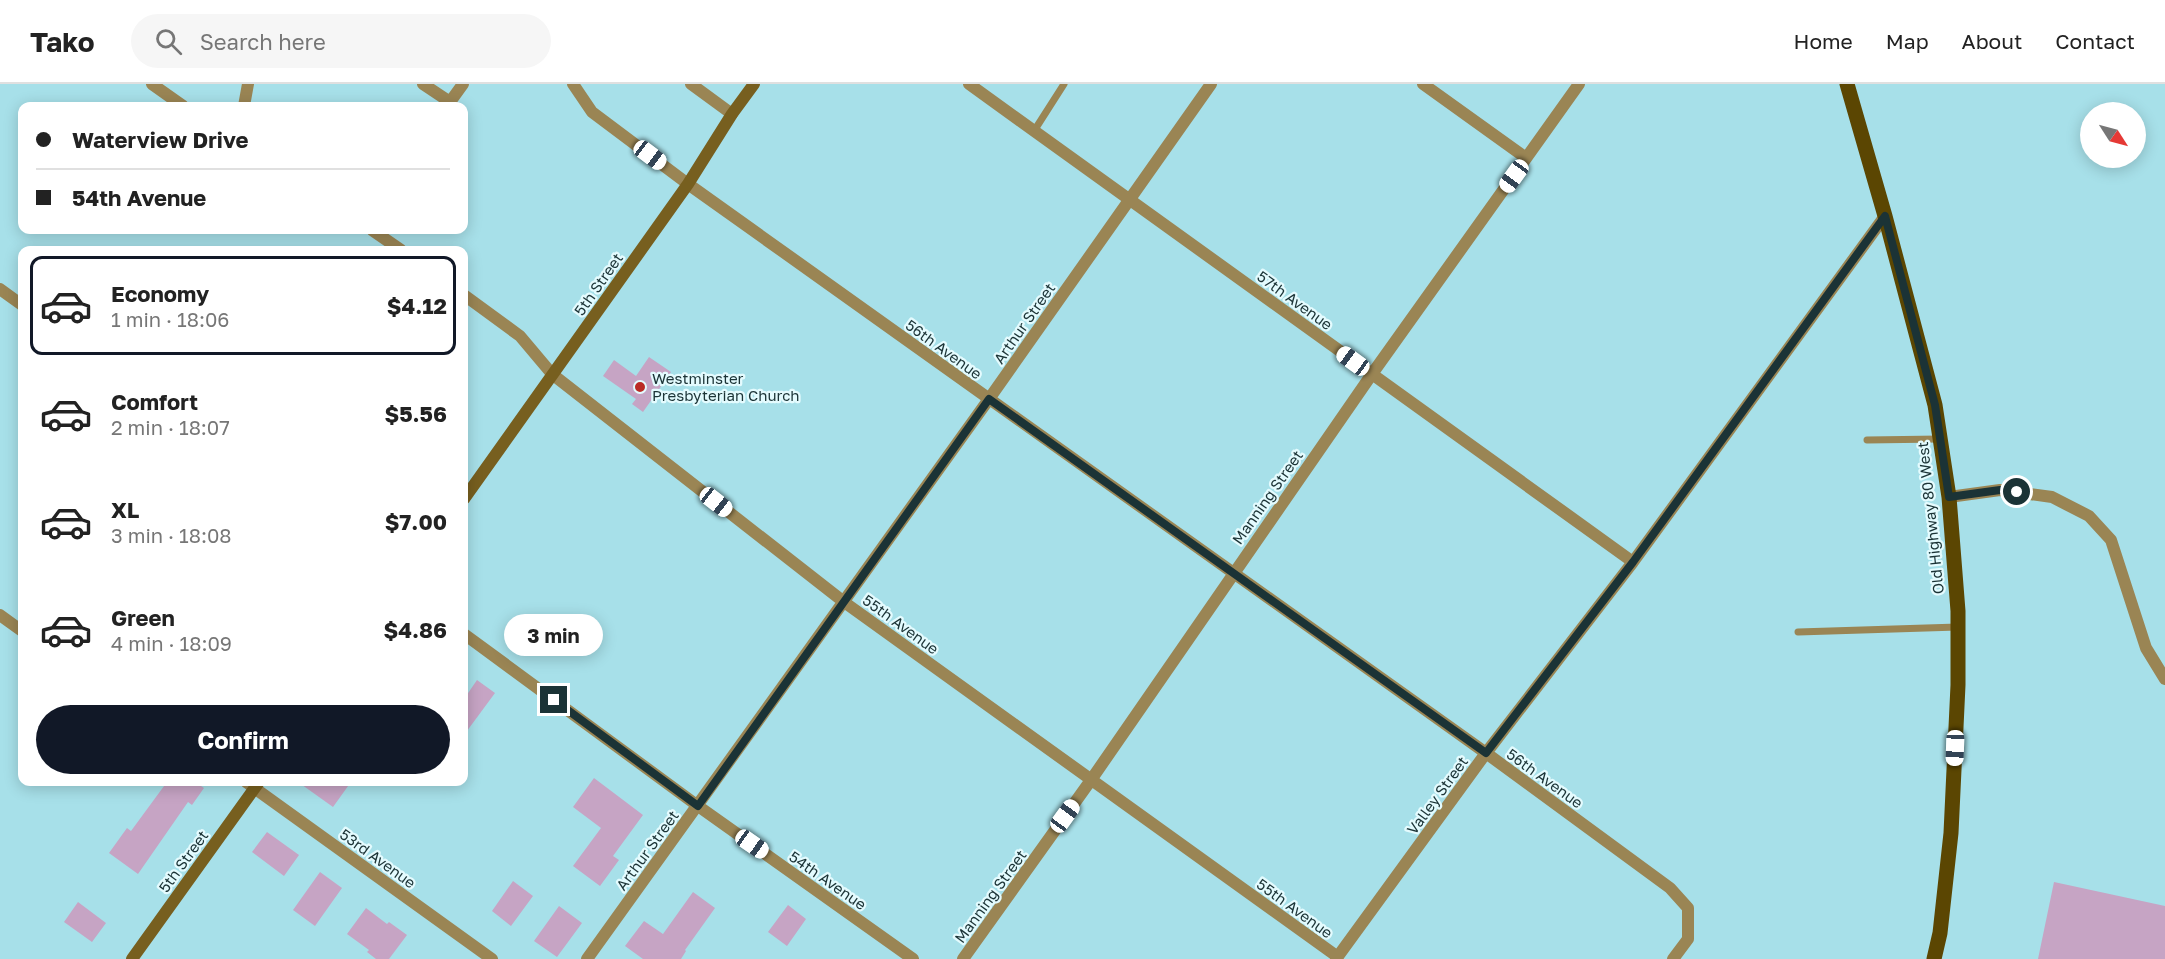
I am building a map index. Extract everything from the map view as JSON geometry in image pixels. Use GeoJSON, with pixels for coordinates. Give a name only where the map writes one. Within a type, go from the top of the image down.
{"type":"FeatureCollection","features":[{"type":"Feature","properties":{"kind":"main road","name":"Old Highway 80 West"},"geometry":{"type":"LineString","coordinates":[[1847,84],[1935,405],[1949,497],[1958,627],[1958,685],[1951,833],[1940,933],[1934,959]]}},
{"type":"Feature","properties":{"kind":"street"},"geometry":{"type":"LineString","coordinates":[[152,84],[177,102]]}},
{"type":"Feature","properties":{"kind":"street"},"geometry":{"type":"LineString","coordinates":[[245,102],[248,84]]}},
{"type":"Feature","properties":{"kind":"street"},"geometry":{"type":"LineString","coordinates":[[423,84],[450,102],[463,84]]}},
{"type":"Feature","properties":{"kind":"street","name":"56th Avenue"},"geometry":{"type":"LineString","coordinates":[[573,84],[592,111],[688,183],[1486,753],[1670,888],[1688,908],[1688,939],[1673,959]]}},
{"type":"Feature","properties":{"kind":"street"},"geometry":{"type":"LineString","coordinates":[[691,84],[732,114]]}},
{"type":"Feature","properties":{"kind":"street","name":"5th Street"},"geometry":{"type":"LineString","coordinates":[[468,493],[688,183],[754,84]]}},
{"type":"Feature","properties":{"kind":"street","name":"57th Avenue"},"geometry":{"type":"LineString","coordinates":[[969,84],[1633,562]]}},
{"type":"Feature","properties":{"kind":"street","name":"Arthur Street"},"geometry":{"type":"LineString","coordinates":[[587,959],[989,399],[1211,84]]}},
{"type":"Feature","properties":{"kind":"street"},"geometry":{"type":"LineString","coordinates":[[1423,84],[1527,158]]}},
{"type":"Feature","properties":{"kind":"street","name":"Manning Street"},"geometry":{"type":"LineString","coordinates":[[963,959],[1091,780],[1372,374],[1579,84]]}},
{"type":"Feature","properties":{"kind":"street","name":"Valley Street"},"geometry":{"type":"LineString","coordinates":[[1337,958],[1486,753],[1633,562],[1885,216]]}},
{"type":"Feature","properties":{"kind":"street"},"geometry":{"type":"LineString","coordinates":[[378,234],[396,246]]}},
{"type":"Feature","properties":{"kind":"street"},"geometry":{"type":"LineString","coordinates":[[0,289],[18,302]]}},
{"type":"Feature","properties":{"kind":"street","name":"55th Avenue"},"geometry":{"type":"LineString","coordinates":[[468,298],[520,336],[552,374],[844,602],[1337,958]]}},
{"type":"Feature","properties":{"kind":"street"},"geometry":{"type":"LineString","coordinates":[[1949,497],[2000,490],[2052,497],[2089,516],[2111,540],[2146,648],[2165,679]]}},
{"type":"Feature","properties":{"kind":"street"},"geometry":{"type":"LineString","coordinates":[[0,615],[18,628]]}},
{"type":"Feature","properties":{"kind":"street","name":"54th Avenue"},"geometry":{"type":"LineString","coordinates":[[468,637],[698,806],[913,959]]}},
{"type":"Feature","properties":{"kind":"street","name":"5th Street"},"geometry":{"type":"LineString","coordinates":[[132,959],[252,786]]}},
{"type":"Feature","properties":{"kind":"street","name":"53rd Avenue"},"geometry":{"type":"LineString","coordinates":[[256,786],[492,959]]}},
{"type":"Feature","properties":{"kind":"lane"},"geometry":{"type":"LineString","coordinates":[[1034,131],[1064,84]]}},
{"type":"Feature","properties":{"kind":"lane"},"geometry":{"type":"LineString","coordinates":[[1867,440],[1940,439]]}},
{"type":"Feature","properties":{"kind":"lane"},"geometry":{"type":"LineString","coordinates":[[1798,632],[1958,627]]}},
{"type":"Feature","properties":{"kind":"building","name":"Westminster Presbyterian Church"},"geometry":{"type":"Polygon","coordinates":[[[649,357],[671,372],[643,412],[632,404],[636,399],[603,376],[614,360],[636,376],[649,357]]]}},
{"type":"Feature","properties":{"kind":"building"},"geometry":{"type":"Polygon","coordinates":[[[477,680],[495,693],[468,730],[468,693],[477,680]]]}},
{"type":"Feature","properties":{"kind":"building"},"geometry":{"type":"Polygon","coordinates":[[[594,778],[643,815],[613,856],[619,860],[600,886],[573,866],[601,828],[573,807],[594,778]]]}},
{"type":"Feature","properties":{"kind":"building"},"geometry":{"type":"Polygon","coordinates":[[[164,786],[201,786],[204,788],[192,805],[188,802],[138,874],[109,853],[127,828],[131,831],[164,786]]]}},
{"type":"Feature","properties":{"kind":"building"},"geometry":{"type":"Polygon","coordinates":[[[304,786],[348,786],[333,807],[304,786]]]}},
{"type":"Feature","properties":{"kind":"building"},"geometry":{"type":"Polygon","coordinates":[[[267,832],[299,855],[284,876],[252,852],[267,832]]]}},
{"type":"Feature","properties":{"kind":"building"},"geometry":{"type":"Polygon","coordinates":[[[320,872],[342,888],[315,926],[293,910],[320,872]]]}},
{"type":"Feature","properties":{"kind":"building"},"geometry":{"type":"Polygon","coordinates":[[[513,881],[533,896],[511,926],[492,911],[513,881]]]}},
{"type":"Feature","properties":{"kind":"building"},"geometry":{"type":"Polygon","coordinates":[[[2054,882],[2165,906],[2165,959],[2038,959],[2054,882]]]}},
{"type":"Feature","properties":{"kind":"building"},"geometry":{"type":"Polygon","coordinates":[[[693,892],[715,908],[681,959],[643,959],[625,946],[644,921],[663,934],[693,892]]]}},
{"type":"Feature","properties":{"kind":"building"},"geometry":{"type":"Polygon","coordinates":[[[78,902],[106,923],[92,942],[64,922],[78,902]]]}},
{"type":"Feature","properties":{"kind":"building"},"geometry":{"type":"Polygon","coordinates":[[[788,905],[806,919],[787,946],[768,932],[788,905]]]}},
{"type":"Feature","properties":{"kind":"building"},"geometry":{"type":"Polygon","coordinates":[[[559,906],[582,923],[557,957],[534,941],[559,906]]]}},
{"type":"Feature","properties":{"kind":"building"},"geometry":{"type":"Polygon","coordinates":[[[366,908],[387,924],[389,922],[407,935],[389,959],[376,959],[367,952],[369,950],[347,934],[366,908]]]}},
{"type":"Feature","properties":{"kind":"place","name":"Westminster Presbyterian Church"},"geometry":{"type":"Point","coordinates":[640,387]}},
{"type":"Feature","properties":{"kind":"route"},"geometry":{"type":"LineString","coordinates":[[554,700],[698,806],[989,399],[1486,753],[1633,562],[1885,216],[1935,405],[1949,497],[2000,490],[2017,492]]}}]}
